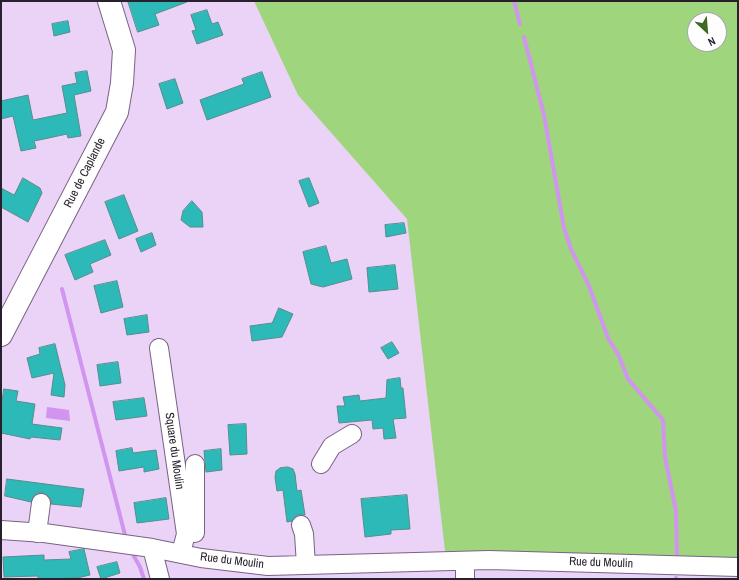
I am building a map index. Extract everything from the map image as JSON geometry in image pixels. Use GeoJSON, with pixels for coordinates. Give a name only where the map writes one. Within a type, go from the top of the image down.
{"type":"FeatureCollection","features":[{"type":"Feature","properties":{"kind":"main road","name":"Rue de Caplande"},"geometry":{"type":"LineString","coordinates":[[1,335],[117,112],[122,83],[124,50],[109,1]]}},
{"type":"Feature","properties":{"kind":"street","name":"Square du Moulin"},"geometry":{"type":"LineString","coordinates":[[159,348],[186,534],[186,554]]}},
{"type":"Feature","properties":{"kind":"street"},"geometry":{"type":"LineString","coordinates":[[321,464],[332,446],[352,434]]}},
{"type":"Feature","properties":{"kind":"street"},"geometry":{"type":"LineString","coordinates":[[186,554],[195,540],[195,464]]}},
{"type":"Feature","properties":{"kind":"street"},"geometry":{"type":"LineString","coordinates":[[37,533],[41,503]]}},
{"type":"Feature","properties":{"kind":"street"},"geometry":{"type":"LineString","coordinates":[[301,525],[304,534],[306,565]]}},
{"type":"Feature","properties":{"kind":"street","name":"Rue du Moulin"},"geometry":{"type":"LineString","coordinates":[[1,530],[37,533],[152,548],[186,554],[263,572],[306,565],[340,572],[366,571],[465,561],[730,571]]}},
{"type":"Feature","properties":{"kind":"street"},"geometry":{"type":"LineString","coordinates":[[152,548],[160,579]]}},
{"type":"Feature","properties":{"kind":"street"},"geometry":{"type":"LineString","coordinates":[[465,561],[465,579]]}},
{"type":"Feature","properties":{"kind":"green space"},"geometry":{"type":"Polygon","coordinates":[[[254,1],[738,1],[738,571],[682,574],[445,551],[407,219],[298,95],[254,1]]]}},
{"type":"Feature","properties":{"kind":"shaded area"},"geometry":{"type":"Polygon","coordinates":[[[47,407],[69,410],[70,421],[46,418],[47,407]]]}},
{"type":"Feature","properties":{"kind":"building"},"geometry":{"type":"Polygon","coordinates":[[[128,1],[187,2],[155,14],[159,25],[138,32],[128,1]]]}},
{"type":"Feature","properties":{"kind":"building"},"geometry":{"type":"Polygon","coordinates":[[[207,10],[212,24],[218,22],[223,35],[197,44],[192,31],[196,30],[191,15],[207,10]]]}},
{"type":"Feature","properties":{"kind":"building"},"geometry":{"type":"Polygon","coordinates":[[[68,21],[70,32],[54,36],[52,24],[68,21]]]}},
{"type":"Feature","properties":{"kind":"building"},"geometry":{"type":"Polygon","coordinates":[[[87,71],[91,91],[74,95],[81,136],[68,138],[67,134],[34,141],[36,148],[21,151],[13,116],[1,119],[1,101],[28,95],[33,120],[67,113],[62,86],[77,83],[75,73],[87,71]]]}},
{"type":"Feature","properties":{"kind":"building"},"geometry":{"type":"Polygon","coordinates":[[[262,72],[271,97],[207,120],[200,100],[244,84],[242,79],[262,72]]]}},
{"type":"Feature","properties":{"kind":"building"},"geometry":{"type":"Polygon","coordinates":[[[175,79],[183,103],[167,109],[159,84],[175,79]]]}},
{"type":"Feature","properties":{"kind":"building"},"geometry":{"type":"Polygon","coordinates":[[[23,178],[40,188],[42,193],[28,222],[1,207],[1,188],[14,195],[23,178]]]}},
{"type":"Feature","properties":{"kind":"building"},"geometry":{"type":"Polygon","coordinates":[[[309,178],[319,203],[309,207],[299,181],[309,178]]]}},
{"type":"Feature","properties":{"kind":"building"},"geometry":{"type":"Polygon","coordinates":[[[124,195],[138,231],[119,239],[105,202],[124,195]]]}},
{"type":"Feature","properties":{"kind":"building"},"geometry":{"type":"Polygon","coordinates":[[[192,201],[202,212],[203,227],[190,227],[181,220],[183,211],[192,201]]]}},
{"type":"Feature","properties":{"kind":"building"},"geometry":{"type":"Polygon","coordinates":[[[404,223],[406,233],[386,237],[385,225],[404,223]]]}},
{"type":"Feature","properties":{"kind":"building"},"geometry":{"type":"Polygon","coordinates":[[[152,233],[156,245],[141,252],[136,239],[152,233]]]}},
{"type":"Feature","properties":{"kind":"building"},"geometry":{"type":"Polygon","coordinates":[[[105,240],[111,255],[90,264],[93,272],[75,280],[65,255],[105,240]]]}},
{"type":"Feature","properties":{"kind":"building"},"geometry":{"type":"Polygon","coordinates":[[[326,246],[331,263],[347,259],[352,279],[323,287],[311,284],[303,252],[326,246]]]}},
{"type":"Feature","properties":{"kind":"building"},"geometry":{"type":"Polygon","coordinates":[[[395,265],[398,289],[369,292],[367,268],[395,265]]]}},
{"type":"Feature","properties":{"kind":"building"},"geometry":{"type":"Polygon","coordinates":[[[117,281],[123,307],[101,313],[94,286],[117,281]]]}},
{"type":"Feature","properties":{"kind":"building"},"geometry":{"type":"Polygon","coordinates":[[[279,308],[293,314],[282,337],[252,341],[250,326],[272,323],[279,308]]]}},
{"type":"Feature","properties":{"kind":"building"},"geometry":{"type":"Polygon","coordinates":[[[147,315],[149,332],[127,335],[124,319],[147,315]]]}},
{"type":"Feature","properties":{"kind":"building"},"geometry":{"type":"Polygon","coordinates":[[[392,342],[399,353],[388,359],[381,348],[392,342]]]}},
{"type":"Feature","properties":{"kind":"building"},"geometry":{"type":"Polygon","coordinates":[[[55,344],[65,385],[64,397],[51,395],[54,373],[32,378],[27,358],[40,354],[39,348],[55,344]]]}},
{"type":"Feature","properties":{"kind":"building"},"geometry":{"type":"Polygon","coordinates":[[[118,362],[121,383],[100,386],[97,365],[118,362]]]}},
{"type":"Feature","properties":{"kind":"building"},"geometry":{"type":"Polygon","coordinates":[[[400,378],[401,388],[403,388],[406,418],[393,419],[396,438],[384,439],[383,428],[373,429],[372,420],[339,423],[337,406],[345,406],[343,397],[359,395],[360,401],[386,398],[387,380],[400,378]]]}},
{"type":"Feature","properties":{"kind":"building"},"geometry":{"type":"Polygon","coordinates":[[[4,389],[18,391],[16,401],[35,404],[32,424],[62,428],[60,440],[31,437],[30,439],[1,433],[1,410],[4,389]]]}},
{"type":"Feature","properties":{"kind":"building"},"geometry":{"type":"Polygon","coordinates":[[[144,398],[147,416],[116,420],[113,402],[144,398]]]}},
{"type":"Feature","properties":{"kind":"building"},"geometry":{"type":"Polygon","coordinates":[[[246,424],[247,454],[230,455],[228,425],[246,424]]]}},
{"type":"Feature","properties":{"kind":"building"},"geometry":{"type":"Polygon","coordinates":[[[132,448],[133,453],[156,450],[159,469],[144,472],[144,467],[119,471],[116,451],[132,448]]]}},
{"type":"Feature","properties":{"kind":"building"},"geometry":{"type":"Polygon","coordinates":[[[221,449],[222,470],[206,472],[204,451],[221,449]]]}},
{"type":"Feature","properties":{"kind":"building"},"geometry":{"type":"Polygon","coordinates":[[[288,467],[293,469],[295,474],[297,491],[301,490],[305,515],[297,515],[292,521],[287,522],[283,490],[277,491],[275,477],[276,471],[280,468],[288,467]]]}},
{"type":"Feature","properties":{"kind":"building"},"geometry":{"type":"Polygon","coordinates":[[[7,479],[84,489],[81,507],[51,504],[51,499],[43,493],[37,493],[31,502],[5,496],[7,479]]]}},
{"type":"Feature","properties":{"kind":"building"},"geometry":{"type":"Polygon","coordinates":[[[407,495],[410,529],[391,530],[391,534],[365,537],[361,499],[407,495]]]}},
{"type":"Feature","properties":{"kind":"building"},"geometry":{"type":"Polygon","coordinates":[[[166,498],[169,519],[137,523],[134,503],[166,498]]]}},
{"type":"Feature","properties":{"kind":"building"},"geometry":{"type":"Polygon","coordinates":[[[84,549],[90,575],[77,578],[43,579],[38,579],[38,576],[4,577],[3,557],[44,555],[44,560],[71,559],[69,552],[84,549]]]}},
{"type":"Feature","properties":{"kind":"building"},"geometry":{"type":"Polygon","coordinates":[[[117,562],[120,573],[101,579],[97,567],[117,562]]]}},
{"type":"Feature","properties":{"kind":"waterway"},"geometry":{"type":"LineString","coordinates":[[514,1],[520,24]]}},
{"type":"Feature","properties":{"kind":"waterway"},"geometry":{"type":"LineString","coordinates":[[524,37],[544,115],[564,228],[571,249],[589,286],[608,338],[619,356],[628,379],[663,420],[665,457],[676,511],[677,558]]}},
{"type":"Feature","properties":{"kind":"waterway"},"geometry":{"type":"LineString","coordinates":[[62,289],[126,539]]}},
{"type":"Feature","properties":{"kind":"waterway"},"geometry":{"type":"LineString","coordinates":[[131,551],[140,567],[144,579]]}}]}
